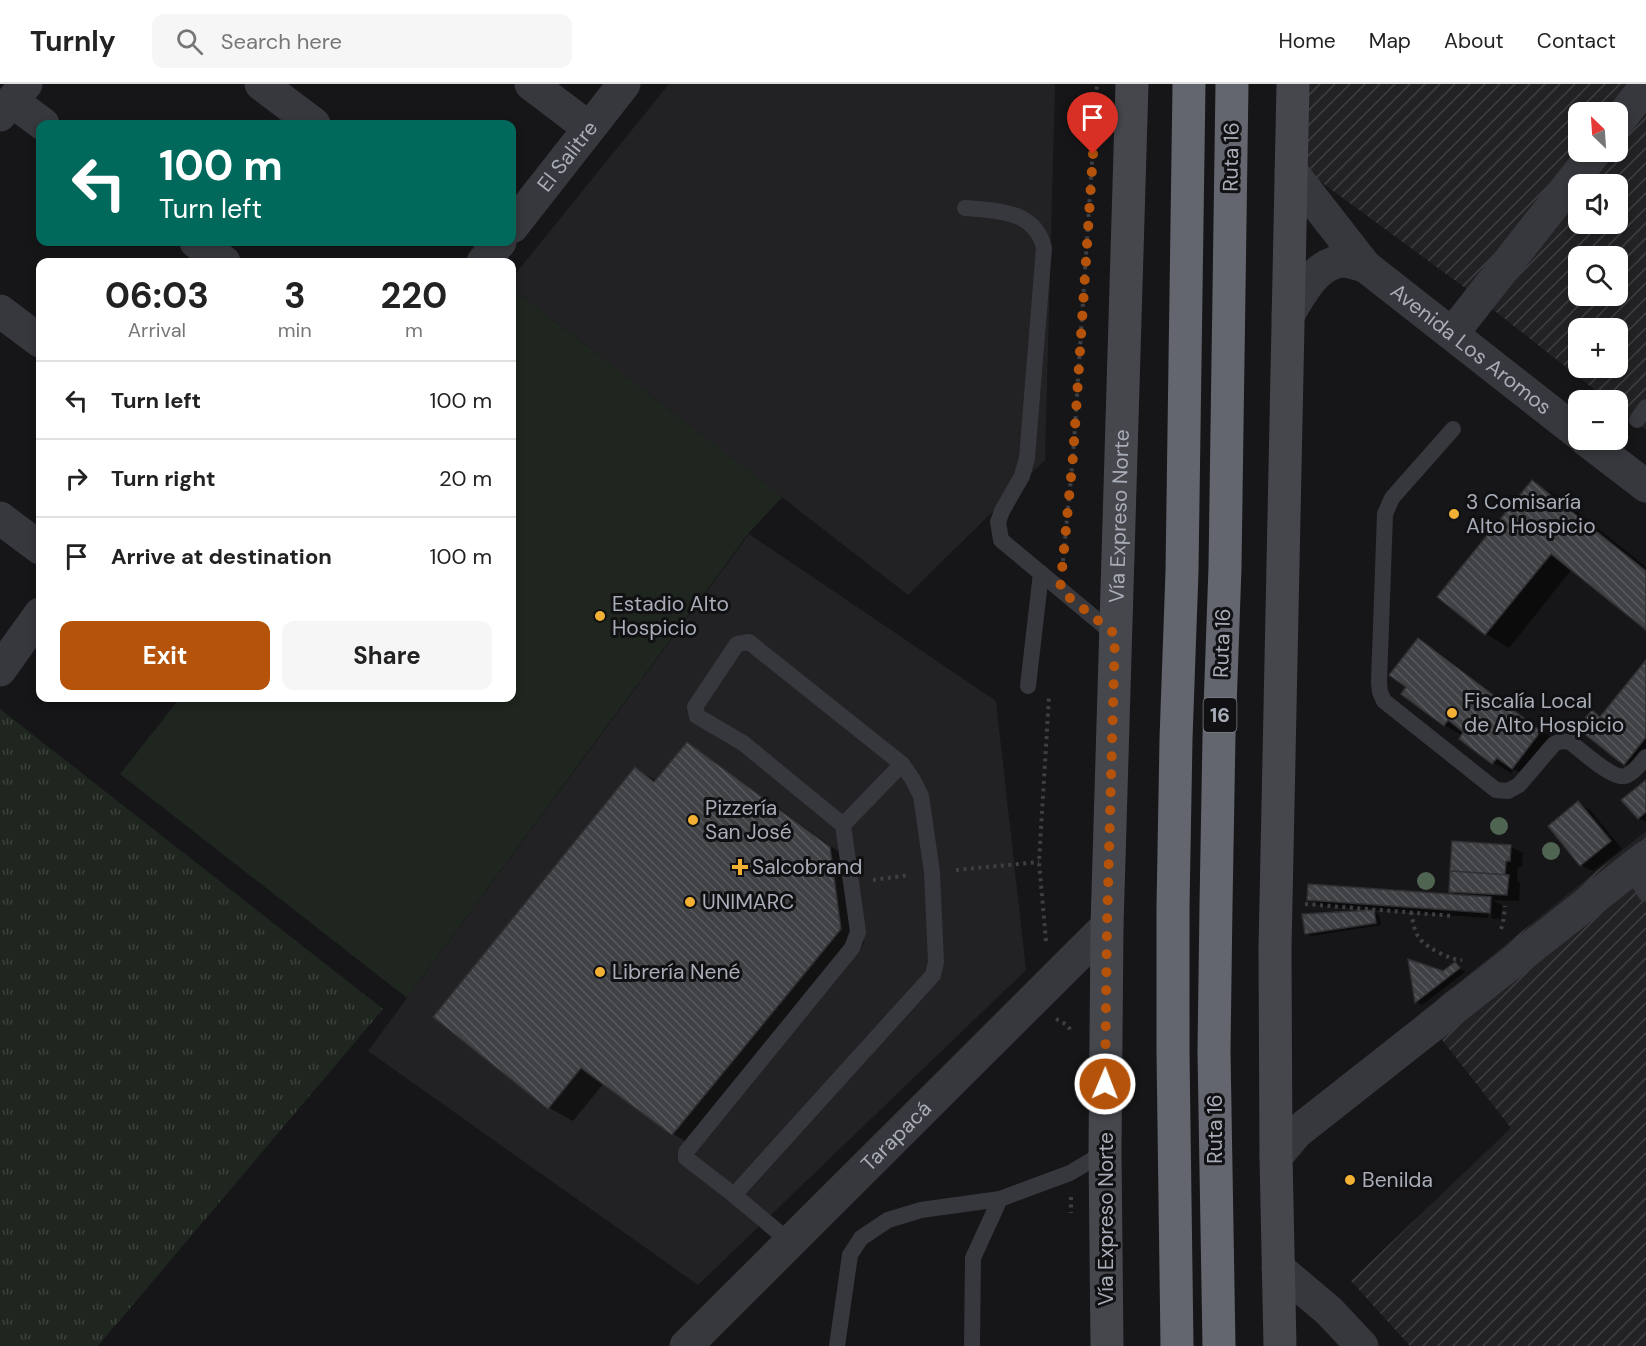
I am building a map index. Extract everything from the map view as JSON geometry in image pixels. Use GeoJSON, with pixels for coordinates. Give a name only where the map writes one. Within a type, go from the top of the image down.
{"type":"FeatureCollection","features":[{"type":"Feature","properties":{"kind":"highway","name":"Ruta 16"},"geometry":{"type":"LineString","coordinates":[[1177,1346],[1173,918],[1182,571],[1189,84]]}},
{"type":"Feature","properties":{"kind":"highway","name":"Ruta 16"},"geometry":{"type":"LineString","coordinates":[[1219,1346],[1214,1051],[1215,916],[1225,567],[1232,84]]}},
{"type":"Feature","properties":{"kind":"main road"},"geometry":{"type":"LineString","coordinates":[[1280,1346],[1275,949],[1293,84]]}},
{"type":"Feature","properties":{"kind":"main road","name":"Vía Expreso Norte"},"geometry":{"type":"LineString","coordinates":[[1107,1346],[1104,1152],[1107,926],[1130,88]]}},
{"type":"Feature","properties":{"kind":"street"},"geometry":{"type":"LineString","coordinates":[[261,84],[309,120]]}},
{"type":"Feature","properties":{"kind":"street"},"geometry":{"type":"LineString","coordinates":[[531,84],[589,128]]}},
{"type":"Feature","properties":{"kind":"street","name":"El Salitre"},"geometry":{"type":"LineString","coordinates":[[516,222],[624,84]]}},
{"type":"Feature","properties":{"kind":"street"},"geometry":{"type":"LineString","coordinates":[[1628,109],[1646,86]]}},
{"type":"Feature","properties":{"kind":"street"},"geometry":{"type":"LineString","coordinates":[[13,100],[38,120]]}},
{"type":"Feature","properties":{"kind":"street"},"geometry":{"type":"LineString","coordinates":[[1452,334],[1587,162]]}},
{"type":"Feature","properties":{"kind":"street","name":"Avenida Los Aromos"},"geometry":{"type":"LineString","coordinates":[[1291,171],[1365,266],[1568,425]]}},
{"type":"Feature","properties":{"kind":"street"},"geometry":{"type":"LineString","coordinates":[[202,246],[218,258]]}},
{"type":"Feature","properties":{"kind":"street"},"geometry":{"type":"LineString","coordinates":[[1288,315],[1309,280],[1330,264],[1346,261],[1365,266]]}},
{"type":"Feature","properties":{"kind":"street"},"geometry":{"type":"LineString","coordinates":[[0,310],[36,338]]}},
{"type":"Feature","properties":{"kind":"street"},"geometry":{"type":"LineString","coordinates":[[1599,450],[1646,486]]}},
{"type":"Feature","properties":{"kind":"street"},"geometry":{"type":"LineString","coordinates":[[0,518],[36,545]]}},
{"type":"Feature","properties":{"kind":"street"},"geometry":{"type":"LineString","coordinates":[[0,670],[36,620]]}},
{"type":"Feature","properties":{"kind":"street"},"geometry":{"type":"LineString","coordinates":[[1276,1156],[1297,1132],[1641,873]]}},
{"type":"Feature","properties":{"kind":"street","name":"Tarapacá"},"geometry":{"type":"LineString","coordinates":[[686,1346],[1107,926]]}},
{"type":"Feature","properties":{"kind":"street"},"geometry":{"type":"LineString","coordinates":[[1278,1268],[1329,1311],[1362,1346]]}},
{"type":"Feature","properties":{"kind":"lane"},"geometry":{"type":"LineString","coordinates":[[965,208],[999,212],[1025,219],[1038,231],[1044,248],[1027,458],[1022,476],[998,522],[1001,540],[1115,634]]}},
{"type":"Feature","properties":{"kind":"lane"},"geometry":{"type":"LineString","coordinates":[[1453,429],[1392,498],[1385,514],[1379,682],[1384,701],[1496,790],[1508,791],[1519,785],[1554,744],[1561,741],[1570,742],[1613,775],[1623,777],[1632,772],[1646,757]]}},
{"type":"Feature","properties":{"kind":"lane"},"geometry":{"type":"LineString","coordinates":[[1028,686],[1041,573]]}},
{"type":"Feature","properties":{"kind":"lane"},"geometry":{"type":"LineString","coordinates":[[734,1196],[933,975],[936,962],[933,872],[921,796],[902,764],[749,642],[737,644],[695,707],[698,716],[743,743],[843,825],[858,932],[852,948],[686,1152],[686,1158],[790,1242]]}},
{"type":"Feature","properties":{"kind":"lane"},"geometry":{"type":"LineString","coordinates":[[843,825],[902,764]]}},
{"type":"Feature","properties":{"kind":"lane"},"geometry":{"type":"LineString","coordinates":[[837,1346],[850,1255],[861,1238],[888,1220],[921,1210],[1000,1199],[1070,1173],[1104,1152]]}},
{"type":"Feature","properties":{"kind":"lane"},"geometry":{"type":"LineString","coordinates":[[972,1346],[973,1258],[1000,1199]]}},
{"type":"Feature","properties":{"kind":"path"},"geometry":{"type":"LineString","coordinates":[[1060,590],[1073,457],[1097,84]]}},
{"type":"Feature","properties":{"kind":"path"},"geometry":{"type":"LineString","coordinates":[[1050,691],[1039,862],[1049,984],[1056,1019],[1067,1024],[1072,1032],[1073,1042]]}},
{"type":"Feature","properties":{"kind":"path"},"geometry":{"type":"LineString","coordinates":[[1301,904],[1454,916]]}},
{"type":"Feature","properties":{"kind":"path"},"geometry":{"type":"LineString","coordinates":[[1500,930],[1503,927],[1505,906]]}},
{"type":"Feature","properties":{"kind":"path"},"geometry":{"type":"LineString","coordinates":[[1411,912],[1418,936],[1424,944],[1456,960],[1461,960],[1469,954]]}},
{"type":"Feature","properties":{"kind":"path"},"geometry":{"type":"LineString","coordinates":[[1070,1173],[1071,1219]]}},
{"type":"Feature","properties":{"kind":"shaded area"},"geometry":{"type":"Polygon","coordinates":[[[669,84],[1053,84],[1055,86],[1045,460],[908,595],[516,291],[516,273],[669,84]]]}},
{"type":"Feature","properties":{"kind":"shaded area"},"geometry":{"type":"Polygon","coordinates":[[[1307,84],[1646,84],[1646,430],[1628,416],[1628,390],[1595,390],[1580,378],[1628,378],[1628,318],[1568,318],[1568,369],[1468,290],[1306,171],[1307,84]]]}},
{"type":"Feature","properties":{"kind":"shaded area"},"geometry":{"type":"Polygon","coordinates":[[[749,534],[996,701],[1026,970],[698,1285],[368,1051],[749,534]]]}},
{"type":"Feature","properties":{"kind":"shaded area"},"geometry":{"type":"Polygon","coordinates":[[[1646,831],[1646,1346],[1410,1346],[1351,1281],[1511,1128],[1421,1013],[1646,831]]]}},
{"type":"Feature","properties":{"kind":"green space","name":"Estadio Alto Hospicio"},"geometry":{"type":"Polygon","coordinates":[[[516,291],[782,497],[748,534],[407,998],[120,774],[177,702],[516,702],[516,291]]]}},
{"type":"Feature","properties":{"kind":"green space"},"geometry":{"type":"Polygon","coordinates":[[[0,709],[383,1009],[98,1346],[0,1346],[0,709]]]}},
{"type":"Feature","properties":{"kind":"building"},"geometry":{"type":"Polygon","coordinates":[[[1532,480],[1646,571],[1646,630],[1551,554],[1485,635],[1437,597],[1532,480]]]}},
{"type":"Feature","properties":{"kind":"building"},"geometry":{"type":"Polygon","coordinates":[[[1418,638],[1541,731],[1512,769],[1497,758],[1492,764],[1459,739],[1463,732],[1448,720],[1444,726],[1401,694],[1406,687],[1389,675],[1418,638]]]}},
{"type":"Feature","properties":{"kind":"building"},"geometry":{"type":"Polygon","coordinates":[[[1646,660],[1646,737],[1624,765],[1577,728],[1592,710],[1600,717],[1646,660]]]}},
{"type":"Feature","properties":{"kind":"building"},"geometry":{"type":"Polygon","coordinates":[[[687,742],[830,847],[841,929],[672,1135],[581,1068],[548,1109],[433,1017],[635,767],[654,782],[687,742]]]}},
{"type":"Feature","properties":{"kind":"building"},"geometry":{"type":"Polygon","coordinates":[[[1646,780],[1646,812],[1638,819],[1621,800],[1646,780]]]}},
{"type":"Feature","properties":{"kind":"building"},"geometry":{"type":"Polygon","coordinates":[[[1578,801],[1611,841],[1580,866],[1548,826],[1578,801]]]}},
{"type":"Feature","properties":{"kind":"building"},"geometry":{"type":"Polygon","coordinates":[[[1452,841],[1511,845],[1510,861],[1506,861],[1505,875],[1450,871],[1452,841]]]}},
{"type":"Feature","properties":{"kind":"building"},"geometry":{"type":"Polygon","coordinates":[[[1450,871],[1509,875],[1507,895],[1449,892],[1450,871]]]}},
{"type":"Feature","properties":{"kind":"building"},"geometry":{"type":"Polygon","coordinates":[[[1308,884],[1491,897],[1490,913],[1307,900],[1308,884]]]}},
{"type":"Feature","properties":{"kind":"building"},"geometry":{"type":"Polygon","coordinates":[[[1374,910],[1376,923],[1305,934],[1302,914],[1374,910]]]}},
{"type":"Feature","properties":{"kind":"building"},"geometry":{"type":"Polygon","coordinates":[[[1408,959],[1443,971],[1455,962],[1460,968],[1415,1003],[1408,959]]]}},
{"type":"Feature","properties":{"kind":"place","name":"3 Comisaría Alto Hospicio"},"geometry":{"type":"Point","coordinates":[1454,514]}},
{"type":"Feature","properties":{"kind":"place","name":"Estadio Alto Hospicio"},"geometry":{"type":"Point","coordinates":[600,616]}},
{"type":"Feature","properties":{"kind":"place","name":"Fiscalía Local de Alto Hospicio"},"geometry":{"type":"Point","coordinates":[1452,713]}},
{"type":"Feature","properties":{"kind":"place","name":"Pizzería San José"},"geometry":{"type":"Point","coordinates":[693,820]}},
{"type":"Feature","properties":{"kind":"place","name":"Salcobrand"},"geometry":{"type":"Point","coordinates":[740,867]}},
{"type":"Feature","properties":{"kind":"place","name":"UNIMARC"},"geometry":{"type":"Point","coordinates":[690,902]}},
{"type":"Feature","properties":{"kind":"place","name":"Librería Nené"},"geometry":{"type":"Point","coordinates":[600,972]}},
{"type":"Feature","properties":{"kind":"place","name":"Benilda"},"geometry":{"type":"Point","coordinates":[1350,1180]}},
{"type":"Feature","properties":{"kind":"route"},"geometry":{"type":"LineString","coordinates":[[1093,154],[1073,457],[1060,590],[1115,634],[1105,1084]]}}]}
